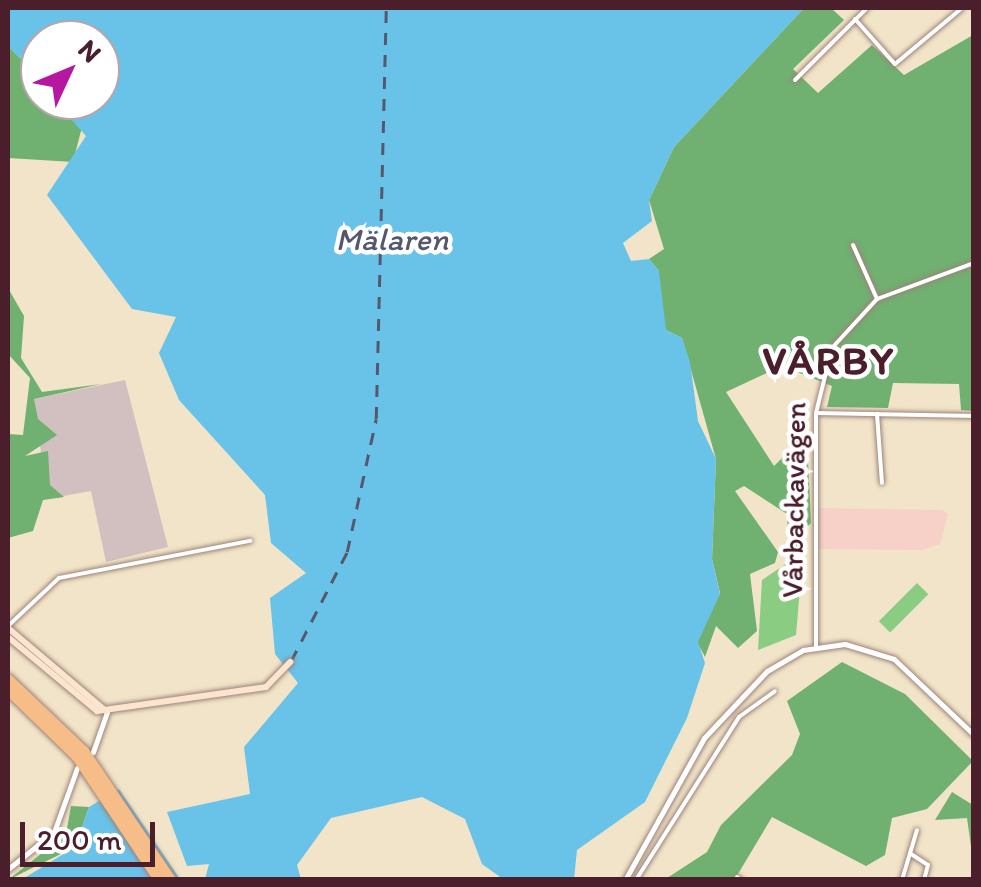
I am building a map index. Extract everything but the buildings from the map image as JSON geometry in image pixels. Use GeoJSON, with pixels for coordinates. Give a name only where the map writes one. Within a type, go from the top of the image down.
{"type":"FeatureCollection","features":[{"type":"Feature","properties":{"kind":"highway"},"geometry":{"type":"LineString","coordinates":[[8,679],[98,777],[171,880]]}},
{"type":"Feature","properties":{"kind":"highway"},"geometry":{"type":"LineString","coordinates":[[8,690],[98,777],[159,880]]}},
{"type":"Feature","properties":{"kind":"main road"},"geometry":{"type":"LineString","coordinates":[[8,627],[108,712]]}},
{"type":"Feature","properties":{"kind":"main road"},"geometry":{"type":"LineString","coordinates":[[8,637],[88,706],[108,712],[266,686],[290,662]]}},
{"type":"Feature","properties":{"kind":"street"},"geometry":{"type":"LineString","coordinates":[[795,80],[867,8]]}},
{"type":"Feature","properties":{"kind":"street"},"geometry":{"type":"LineString","coordinates":[[854,19],[895,64],[962,8]]}},
{"type":"Feature","properties":{"kind":"street"},"geometry":{"type":"LineString","coordinates":[[853,245],[876,300]]}},
{"type":"Feature","properties":{"kind":"street","name":"Vårbackavägen"},"geometry":{"type":"LineString","coordinates":[[816,646],[816,413],[832,348],[876,300],[974,262]]}},
{"type":"Feature","properties":{"kind":"street"},"geometry":{"type":"LineString","coordinates":[[816,413],[974,416]]}},
{"type":"Feature","properties":{"kind":"street"},"geometry":{"type":"LineString","coordinates":[[877,414],[882,483]]}},
{"type":"Feature","properties":{"kind":"street"},"geometry":{"type":"LineString","coordinates":[[8,627],[59,578],[250,540]]}},
{"type":"Feature","properties":{"kind":"street"},"geometry":{"type":"LineString","coordinates":[[625,880],[654,826],[730,709],[779,662],[816,646],[859,646],[894,658],[974,735]]}},
{"type":"Feature","properties":{"kind":"street"},"geometry":{"type":"LineString","coordinates":[[636,880],[739,717],[775,691]]}},
{"type":"Feature","properties":{"kind":"street"},"geometry":{"type":"LineString","coordinates":[[730,709],[739,717]]}},
{"type":"Feature","properties":{"kind":"street"},"geometry":{"type":"LineString","coordinates":[[93,752],[108,712]]}},
{"type":"Feature","properties":{"kind":"street"},"geometry":{"type":"LineString","coordinates":[[8,868],[54,832],[77,768]]}},
{"type":"Feature","properties":{"kind":"street"},"geometry":{"type":"LineString","coordinates":[[654,826],[666,833]]}},
{"type":"Feature","properties":{"kind":"street"},"geometry":{"type":"LineString","coordinates":[[902,880],[917,830]]}},
{"type":"Feature","properties":{"kind":"street"},"geometry":{"type":"LineString","coordinates":[[912,854],[928,864],[924,880]]}},
{"type":"Feature","properties":{"kind":"shaded area"},"geometry":{"type":"Polygon","coordinates":[[[125,380],[168,547],[106,562],[91,491],[47,499],[34,399],[125,380]]]}},
{"type":"Feature","properties":{"kind":"shaded area"},"geometry":{"type":"Polygon","coordinates":[[[819,508],[942,510],[948,514],[940,544],[921,550],[819,549],[819,508]]]}},
{"type":"Feature","properties":{"kind":"green space"},"geometry":{"type":"Polygon","coordinates":[[[804,8],[831,8],[844,20],[793,69],[818,93],[872,45],[904,75],[973,35],[973,411],[961,410],[959,384],[893,383],[888,408],[827,407],[832,386],[782,366],[726,392],[774,466],[786,454],[808,459],[811,523],[795,540],[805,550],[789,559],[787,514],[744,486],[735,491],[778,552],[775,563],[750,574],[757,631],[738,648],[716,626],[705,657],[697,642],[720,593],[712,559],[716,459],[682,338],[666,330],[658,303],[659,271],[649,259],[664,249],[649,200],[674,147],[804,8]]]}},
{"type":"Feature","properties":{"kind":"green space"},"geometry":{"type":"Polygon","coordinates":[[[8,46],[20,58],[20,120],[75,120],[82,127],[73,162],[8,158],[8,46]]]}},
{"type":"Feature","properties":{"kind":"green space"},"geometry":{"type":"Polygon","coordinates":[[[8,288],[24,316],[21,358],[42,392],[101,384],[34,399],[38,419],[57,435],[25,456],[48,451],[50,485],[64,497],[43,500],[33,531],[8,538],[8,434],[23,435],[30,378],[8,354],[8,288]]]}},
{"type":"Feature","properties":{"kind":"green space"},"geometry":{"type":"Polygon","coordinates":[[[787,563],[802,565],[796,635],[758,650],[762,580],[787,563]]]}},
{"type":"Feature","properties":{"kind":"green space"},"geometry":{"type":"Polygon","coordinates":[[[917,583],[928,594],[890,632],[879,621],[917,583]]]}},
{"type":"Feature","properties":{"kind":"green space"},"geometry":{"type":"Polygon","coordinates":[[[842,662],[905,694],[973,761],[927,809],[892,818],[885,855],[866,866],[772,817],[735,879],[664,880],[707,852],[721,825],[792,755],[800,734],[787,701],[842,662]]]}},
{"type":"Feature","properties":{"kind":"green space"},"geometry":{"type":"Polygon","coordinates":[[[952,792],[973,805],[973,861],[967,818],[935,820],[952,792]]]}},
{"type":"Feature","properties":{"kind":"green space"},"geometry":{"type":"Polygon","coordinates":[[[71,806],[89,807],[75,847],[8,880],[66,834],[71,806]]]}},
{"type":"Feature","properties":{"kind":"water","name":"Mälaren"},"geometry":{"type":"Polygon","coordinates":[[[8,8],[804,8],[674,147],[649,200],[652,221],[623,243],[631,261],[649,259],[659,271],[666,330],[682,338],[690,362],[698,421],[716,459],[712,559],[720,594],[698,642],[705,663],[687,718],[645,802],[577,850],[574,879],[503,879],[482,864],[465,819],[422,797],[331,818],[297,865],[301,879],[205,879],[209,864],[187,866],[167,812],[250,794],[244,747],[298,683],[275,654],[270,598],[306,573],[271,543],[265,495],[179,400],[159,353],[176,317],[132,309],[47,195],[86,136],[72,120],[120,120],[120,20],[20,20],[20,58],[8,46],[8,8]]]}},
{"type":"Feature","properties":{"kind":"water"},"geometry":{"type":"Polygon","coordinates":[[[119,789],[180,879],[21,880],[75,847],[89,807],[119,789]]]}},
{"type":"Feature","properties":{"kind":"ferry route"},"geometry":{"type":"LineString","coordinates":[[291,661],[347,552],[376,419],[386,8]]}},
{"type":"Feature","properties":{"kind":"district","name":"VÅRBY"},"geometry":{"type":"Point","coordinates":[829,360]}}]}
